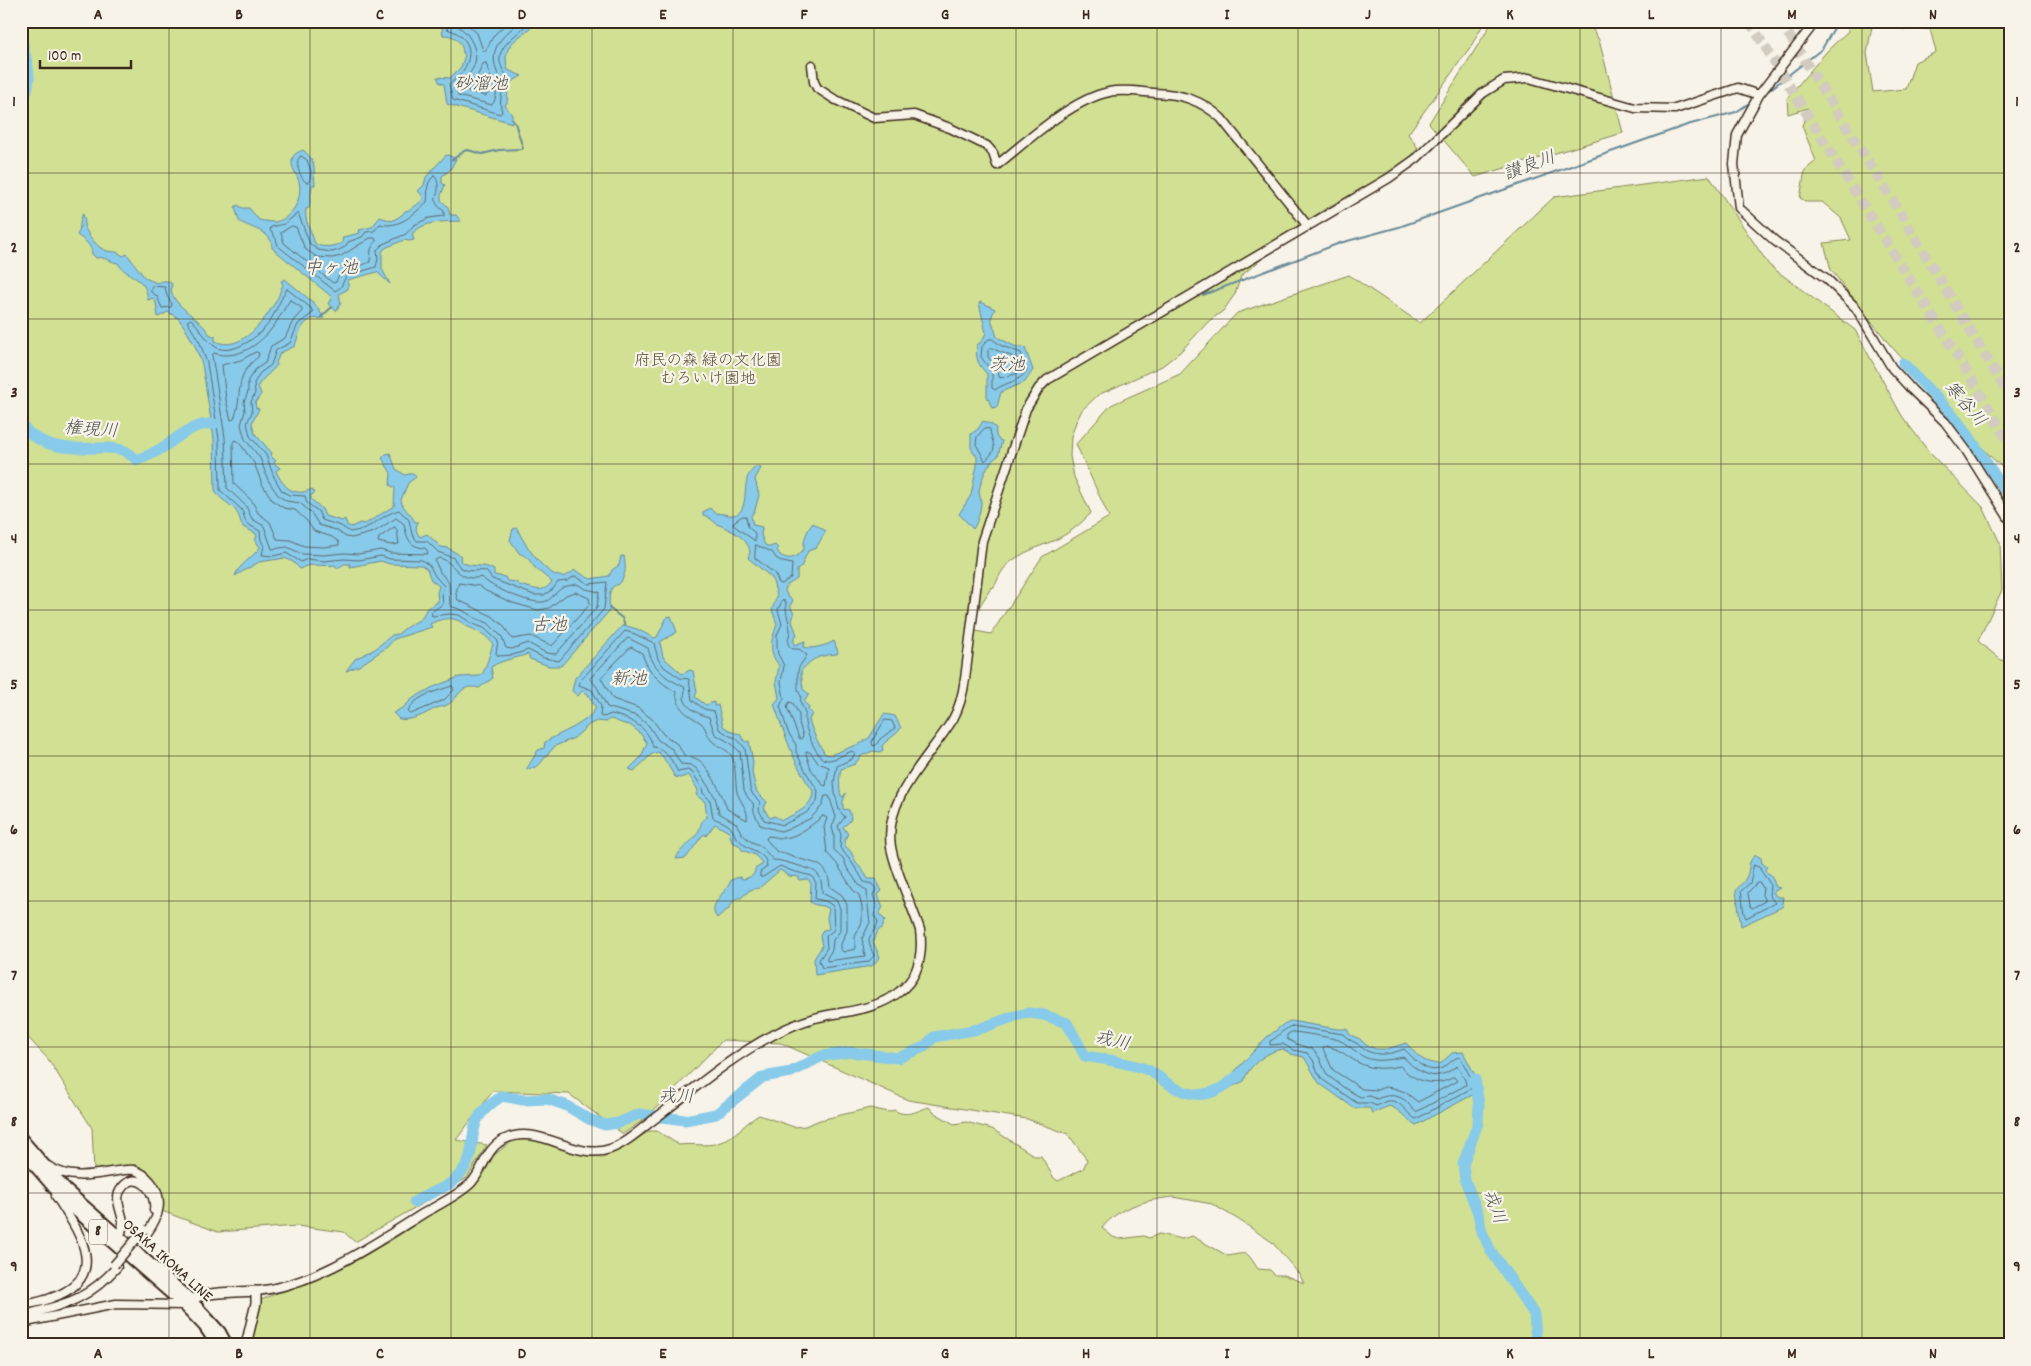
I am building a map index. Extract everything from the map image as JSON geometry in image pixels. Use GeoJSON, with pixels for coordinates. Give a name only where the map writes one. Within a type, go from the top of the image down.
{"type":"FeatureCollection","features":[{"type":"Feature","properties":{"kind":"main road","name":"OSAKA IKOMA LINE"},"geometry":{"type":"LineString","coordinates":[[21,1138],[66,1190],[220,1332],[227,1345]]}},
{"type":"Feature","properties":{"kind":"main road","name":"OSAKA IKOMA LINE"},"geometry":{"type":"LineString","coordinates":[[21,1150],[47,1182],[85,1221],[187,1302],[217,1345]]}},
{"type":"Feature","properties":{"kind":"main road"},"geometry":{"type":"LineString","coordinates":[[187,1302],[206,1295],[256,1291],[256,1303],[246,1345]]}},
{"type":"Feature","properties":{"kind":"street"},"geometry":{"type":"LineString","coordinates":[[1816,21],[1758,95],[1737,135],[1734,164],[1739,208],[1775,242],[1826,279],[1856,308],[1892,368],[1945,422],[1966,450],[2010,520]]}},
{"type":"Feature","properties":{"kind":"street"},"geometry":{"type":"LineString","coordinates":[[812,65],[814,82],[817,88],[834,99],[874,118],[914,115],[950,128],[987,146],[993,153],[997,165],[1076,106],[1095,96],[1110,92],[1123,92],[1187,96],[1209,108],[1221,118],[1306,225]]}},
{"type":"Feature","properties":{"kind":"street"},"geometry":{"type":"LineString","coordinates":[[256,1291],[300,1281],[367,1248],[471,1183],[489,1153],[504,1140],[533,1134],[586,1151],[611,1149],[629,1138],[735,1058],[774,1034],[816,1018],[879,1004],[905,987],[918,967],[922,939],[893,854],[890,824],[898,800],[930,750],[953,719],[961,699],[982,541],[1026,409],[1039,388],[1058,372],[1389,178],[1417,158],[1483,93],[1504,80],[1529,78],[1635,108],[1675,110],[1738,88],[1758,95]]}},
{"type":"Feature","properties":{"kind":"street"},"geometry":{"type":"LineString","coordinates":[[21,1316],[83,1297],[102,1284],[145,1231],[155,1222],[159,1211],[159,1198],[154,1185],[145,1175],[134,1170],[88,1176],[72,1176],[59,1173],[40,1160]]}},
{"type":"Feature","properties":{"kind":"street"},"geometry":{"type":"LineString","coordinates":[[119,1238],[123,1222],[118,1200],[119,1193],[127,1183],[133,1181],[146,1184],[153,1195],[153,1215],[145,1231]]}},
{"type":"Feature","properties":{"kind":"street"},"geometry":{"type":"LineString","coordinates":[[21,1306],[60,1294],[78,1281],[86,1265],[87,1255],[82,1240],[47,1182]]}},
{"type":"Feature","properties":{"kind":"street"},"geometry":{"type":"LineString","coordinates":[[21,1311],[77,1296],[98,1282],[116,1266]]}},
{"type":"Feature","properties":{"kind":"street"},"geometry":{"type":"LineString","coordinates":[[21,1322],[116,1304],[187,1302]]}},
{"type":"Feature","properties":{"kind":"green space","name":"府民の森 緑の文化園 むろいけ園地"},"geometry":{"type":"Polygon","coordinates":[[[21,21],[1485,21],[1471,46],[1408,134],[1418,148],[1409,159],[1386,176],[1332,205],[1280,237],[1275,248],[1241,276],[1235,294],[1223,311],[1209,321],[1180,352],[1162,366],[1098,395],[1082,410],[1071,437],[1070,456],[1074,477],[1091,513],[1063,536],[1012,560],[1000,574],[994,587],[991,588],[976,612],[981,589],[969,590],[970,602],[966,629],[991,634],[1042,557],[1109,517],[1076,444],[1111,405],[1180,374],[1237,313],[1349,275],[1420,323],[1554,197],[1709,176],[1769,265],[1855,330],[1902,416],[1929,452],[1983,507],[2000,543],[2002,590],[1978,641],[2001,660],[2010,661],[2010,1345],[250,1345],[261,1300],[362,1256],[472,1188],[487,1168],[493,1156],[512,1141],[533,1137],[589,1156],[603,1157],[650,1131],[657,1131],[679,1145],[709,1145],[729,1138],[759,1115],[794,1127],[805,1126],[820,1120],[870,1108],[889,1112],[894,1110],[907,1114],[929,1107],[933,1112],[954,1124],[966,1122],[992,1129],[1035,1156],[1041,1156],[1054,1178],[1058,1181],[1083,1169],[1087,1160],[1068,1134],[1027,1119],[908,1100],[781,1043],[723,1040],[645,1119],[623,1134],[569,1094],[493,1091],[456,1140],[487,1145],[467,1178],[355,1242],[344,1232],[297,1226],[218,1232],[162,1211],[161,1189],[148,1173],[133,1166],[94,1171],[92,1128],[48,1059],[21,1030],[21,21]],[[1173,1197],[1153,1200],[1125,1209],[1109,1220],[1102,1228],[1113,1237],[1119,1239],[1144,1236],[1149,1238],[1159,1234],[1182,1239],[1192,1236],[1228,1256],[1247,1254],[1258,1269],[1270,1270],[1275,1275],[1284,1275],[1304,1283],[1299,1274],[1272,1242],[1212,1204],[1173,1197]]]}},
{"type":"Feature","properties":{"kind":"green space"},"geometry":{"type":"Polygon","coordinates":[[[1493,21],[1588,21],[1599,40],[1623,133],[1475,177],[1429,123],[1493,21]]]}},
{"type":"Feature","properties":{"kind":"green space"},"geometry":{"type":"Polygon","coordinates":[[[1848,21],[1873,21],[1867,53],[1873,92],[1906,89],[1915,62],[1936,52],[1930,29],[1904,29],[1893,26],[1896,21],[2005,21],[2010,24],[2010,475],[1989,455],[1890,345],[1831,270],[1824,243],[1851,240],[1841,218],[1822,202],[1807,202],[1800,198],[1805,170],[1816,161],[1802,126],[1808,108],[1788,114],[1787,98],[1828,50],[1848,31],[1848,21]]]}},
{"type":"Feature","properties":{"kind":"water","name":"砂溜池"},"geometry":{"type":"Polygon","coordinates":[[[441,21],[533,21],[535,24],[512,43],[507,54],[508,70],[522,76],[511,82],[508,89],[507,103],[505,105],[512,115],[512,123],[447,104],[444,84],[440,83],[437,77],[450,78],[461,67],[465,55],[457,40],[451,36],[443,35],[441,21]]]}},
{"type":"Feature","properties":{"kind":"water","name":"中ヶ池"},"geometry":{"type":"Polygon","coordinates":[[[303,150],[311,158],[314,166],[315,185],[312,185],[309,208],[306,209],[306,215],[307,223],[317,245],[328,246],[342,243],[343,237],[360,233],[359,230],[372,227],[380,217],[392,221],[405,211],[410,210],[423,200],[422,195],[418,191],[424,185],[426,177],[448,155],[456,159],[450,170],[442,176],[442,183],[445,185],[441,200],[448,207],[450,215],[456,215],[461,221],[423,226],[412,234],[414,240],[404,240],[385,248],[382,252],[382,269],[390,284],[377,272],[348,280],[348,289],[339,294],[341,303],[336,311],[328,304],[332,297],[272,248],[269,238],[265,234],[239,221],[235,207],[238,205],[242,208],[249,208],[259,220],[275,222],[286,217],[298,201],[300,188],[293,169],[292,160],[298,152],[303,150]]]}},
{"type":"Feature","properties":{"kind":"water","name":"古池"},"geometry":{"type":"Polygon","coordinates":[[[83,214],[84,226],[96,244],[107,251],[117,252],[123,256],[127,254],[145,278],[157,283],[165,281],[172,284],[174,298],[210,335],[215,336],[215,341],[225,344],[234,343],[252,332],[272,307],[283,285],[281,281],[285,279],[315,304],[324,318],[308,321],[301,330],[295,346],[280,353],[277,365],[258,386],[261,394],[255,403],[256,408],[259,409],[252,423],[255,434],[272,453],[271,456],[276,461],[274,463],[280,468],[276,471],[282,482],[295,491],[300,492],[312,489],[315,493],[311,495],[311,499],[322,509],[325,516],[342,521],[345,519],[347,525],[351,527],[360,523],[365,524],[394,506],[395,488],[390,485],[391,473],[382,458],[390,453],[396,469],[405,475],[413,473],[416,477],[408,483],[401,500],[403,506],[415,522],[418,522],[416,529],[420,537],[427,534],[441,547],[448,548],[461,556],[460,560],[468,565],[485,566],[494,570],[494,575],[505,577],[507,581],[516,582],[521,585],[538,589],[546,587],[552,582],[535,568],[527,557],[519,553],[510,540],[513,529],[517,528],[536,559],[558,576],[566,576],[575,570],[590,579],[609,576],[612,570],[619,565],[621,556],[624,556],[625,567],[622,580],[610,592],[610,610],[561,666],[549,666],[530,659],[528,654],[505,661],[491,667],[493,678],[479,688],[464,689],[447,705],[418,717],[399,719],[393,713],[431,688],[459,677],[479,676],[483,673],[493,644],[483,634],[457,620],[441,620],[430,624],[432,627],[394,639],[387,647],[359,666],[346,671],[355,659],[375,649],[392,635],[398,634],[421,619],[427,608],[438,602],[437,593],[439,586],[431,580],[427,569],[421,565],[390,564],[381,561],[350,567],[350,564],[344,564],[338,568],[334,565],[312,565],[300,569],[293,562],[285,558],[259,562],[235,576],[239,568],[260,547],[255,540],[257,536],[255,533],[243,527],[236,511],[215,490],[214,439],[202,364],[195,346],[178,318],[168,312],[158,317],[156,303],[153,298],[148,300],[143,284],[120,267],[118,263],[96,258],[92,254],[89,245],[77,235],[83,214]]]}},
{"type":"Feature","properties":{"kind":"water","name":"茨池"},"geometry":{"type":"Polygon","coordinates":[[[981,302],[995,309],[991,318],[997,337],[1014,346],[1025,348],[1033,370],[1025,382],[1001,392],[997,407],[992,408],[987,396],[987,374],[981,368],[976,354],[977,345],[982,341],[986,333],[979,303],[981,302]]]}},
{"type":"Feature","properties":{"kind":"water"},"geometry":{"type":"Polygon","coordinates":[[[983,421],[996,428],[996,436],[1002,441],[998,456],[988,467],[981,481],[979,491],[980,509],[973,529],[959,514],[971,495],[977,465],[977,457],[971,448],[971,434],[978,429],[983,421]]]}},
{"type":"Feature","properties":{"kind":"water","name":"新池"},"geometry":{"type":"Polygon","coordinates":[[[756,466],[761,468],[755,479],[759,495],[755,510],[751,516],[753,525],[762,527],[761,535],[765,545],[770,547],[775,545],[780,555],[793,558],[804,549],[806,535],[813,523],[826,531],[816,548],[808,551],[801,567],[797,570],[797,579],[786,586],[785,591],[788,597],[793,600],[790,606],[794,614],[792,621],[797,635],[794,637],[794,645],[805,641],[804,647],[807,648],[834,641],[838,652],[837,654],[817,658],[801,671],[803,689],[809,694],[804,702],[812,713],[809,720],[820,746],[825,754],[830,755],[859,744],[869,738],[884,714],[895,716],[901,728],[886,741],[882,746],[883,750],[880,752],[873,751],[861,756],[855,764],[841,769],[840,776],[841,796],[843,797],[846,793],[843,809],[849,810],[851,817],[850,821],[843,827],[848,834],[845,839],[845,846],[851,851],[868,879],[876,879],[882,891],[878,895],[883,907],[879,914],[885,920],[883,927],[878,931],[873,942],[880,957],[872,966],[815,975],[814,959],[822,946],[820,936],[823,930],[829,929],[827,918],[829,909],[810,902],[811,884],[808,879],[799,880],[799,877],[789,876],[780,870],[759,888],[750,890],[741,898],[736,899],[717,918],[714,908],[731,880],[739,877],[744,879],[750,877],[755,869],[763,864],[755,855],[742,850],[739,845],[732,842],[729,832],[715,824],[706,836],[705,834],[702,836],[686,858],[676,859],[697,834],[702,822],[707,817],[705,802],[696,795],[698,790],[689,775],[680,778],[675,777],[658,752],[652,754],[634,771],[629,769],[641,757],[647,743],[640,733],[630,725],[610,719],[606,722],[597,721],[590,724],[574,738],[555,746],[538,766],[526,770],[538,750],[544,748],[545,742],[580,724],[592,714],[596,708],[587,693],[582,691],[578,696],[572,691],[575,678],[623,625],[637,629],[654,638],[657,637],[667,617],[671,616],[677,632],[660,642],[663,657],[682,674],[690,670],[693,671],[697,692],[695,697],[706,705],[714,702],[714,706],[718,705],[723,726],[732,732],[740,734],[745,742],[749,741],[755,786],[757,792],[767,802],[764,808],[768,816],[771,818],[774,816],[782,820],[807,806],[813,791],[795,760],[774,704],[779,698],[776,682],[779,666],[772,651],[772,639],[777,624],[772,610],[777,596],[772,578],[748,558],[749,547],[742,538],[703,515],[703,512],[710,508],[718,513],[738,514],[745,499],[749,474],[756,466]]]}},
{"type":"Feature","properties":{"kind":"water"},"geometry":{"type":"Polygon","coordinates":[[[1756,855],[1761,858],[1762,863],[1767,867],[1765,869],[1766,872],[1771,875],[1776,887],[1780,888],[1773,892],[1777,897],[1783,897],[1782,904],[1784,906],[1741,926],[1736,891],[1745,880],[1751,860],[1756,855]]]}},
{"type":"Feature","properties":{"kind":"water"},"geometry":{"type":"Polygon","coordinates":[[[1291,1021],[1347,1029],[1350,1035],[1376,1049],[1387,1049],[1406,1043],[1420,1058],[1434,1063],[1440,1064],[1452,1053],[1463,1052],[1476,1077],[1478,1092],[1416,1125],[1396,1109],[1389,1106],[1372,1113],[1370,1108],[1354,1108],[1319,1083],[1304,1057],[1291,1054],[1283,1049],[1277,1050],[1259,1060],[1246,1075],[1244,1081],[1227,1089],[1223,1084],[1267,1037],[1291,1021]]]}},
{"type":"Feature","properties":{"kind":"waterway","name":"権現川"},"geometry":{"type":"LineString","coordinates":[[21,104],[27,92],[29,81],[29,71],[23,43],[23,21]]}},
{"type":"Feature","properties":{"kind":"waterway","name":"讃良川"},"geometry":{"type":"LineString","coordinates":[[1764,94],[1822,49],[1838,21]]}},
{"type":"Feature","properties":{"kind":"waterway","name":"讃良川"},"geometry":{"type":"LineString","coordinates":[[1203,295],[1340,243],[1399,227],[1687,125],[1736,112],[1751,102]]}},
{"type":"Feature","properties":{"kind":"waterway"},"geometry":{"type":"LineString","coordinates":[[452,160],[468,150],[482,154],[499,150],[522,149],[515,123],[512,119]]}},
{"type":"Feature","properties":{"kind":"waterway"},"geometry":{"type":"LineString","coordinates":[[321,317],[332,307]]}},
{"type":"Feature","properties":{"kind":"waterway","name":"寒谷川"},"geometry":{"type":"LineString","coordinates":[[1903,363],[1950,412],[1967,433],[2010,498]]}},
{"type":"Feature","properties":{"kind":"waterway","name":"権現川"},"geometry":{"type":"LineString","coordinates":[[21,424],[29,432],[46,443],[76,448],[118,449],[137,460],[156,452],[192,428],[214,424]]}},
{"type":"Feature","properties":{"kind":"waterway"},"geometry":{"type":"LineString","coordinates":[[609,608],[622,618],[625,626]]}},
{"type":"Feature","properties":{"kind":"waterway","name":"戎川"},"geometry":{"type":"LineString","coordinates":[[414,1202],[445,1187],[460,1174],[468,1161],[474,1130],[480,1115],[502,1096],[523,1100],[547,1099],[565,1105],[589,1119],[605,1125],[618,1123],[639,1114],[685,1120],[716,1114],[763,1077],[791,1072],[822,1056],[851,1052],[898,1058],[924,1047],[934,1037],[979,1029],[1028,1013],[1044,1015],[1067,1023],[1085,1056],[1140,1067],[1151,1071],[1167,1083],[1186,1092],[1194,1094],[1211,1093],[1236,1077]]}},
{"type":"Feature","properties":{"kind":"waterway","name":"戎川"},"geometry":{"type":"LineString","coordinates":[[1475,1079],[1479,1105],[1478,1123],[1463,1164],[1465,1180],[1478,1213],[1482,1232],[1491,1251],[1534,1314],[1536,1339],[1539,1345]]}},
{"type":"Feature","properties":{"kind":"tunnel"},"geometry":{"type":"LineString","coordinates":[[1749,21],[1971,378],[2010,445]]}},
{"type":"Feature","properties":{"kind":"tunnel"},"geometry":{"type":"LineString","coordinates":[[1780,21],[1898,209],[2010,397]]}}]}
